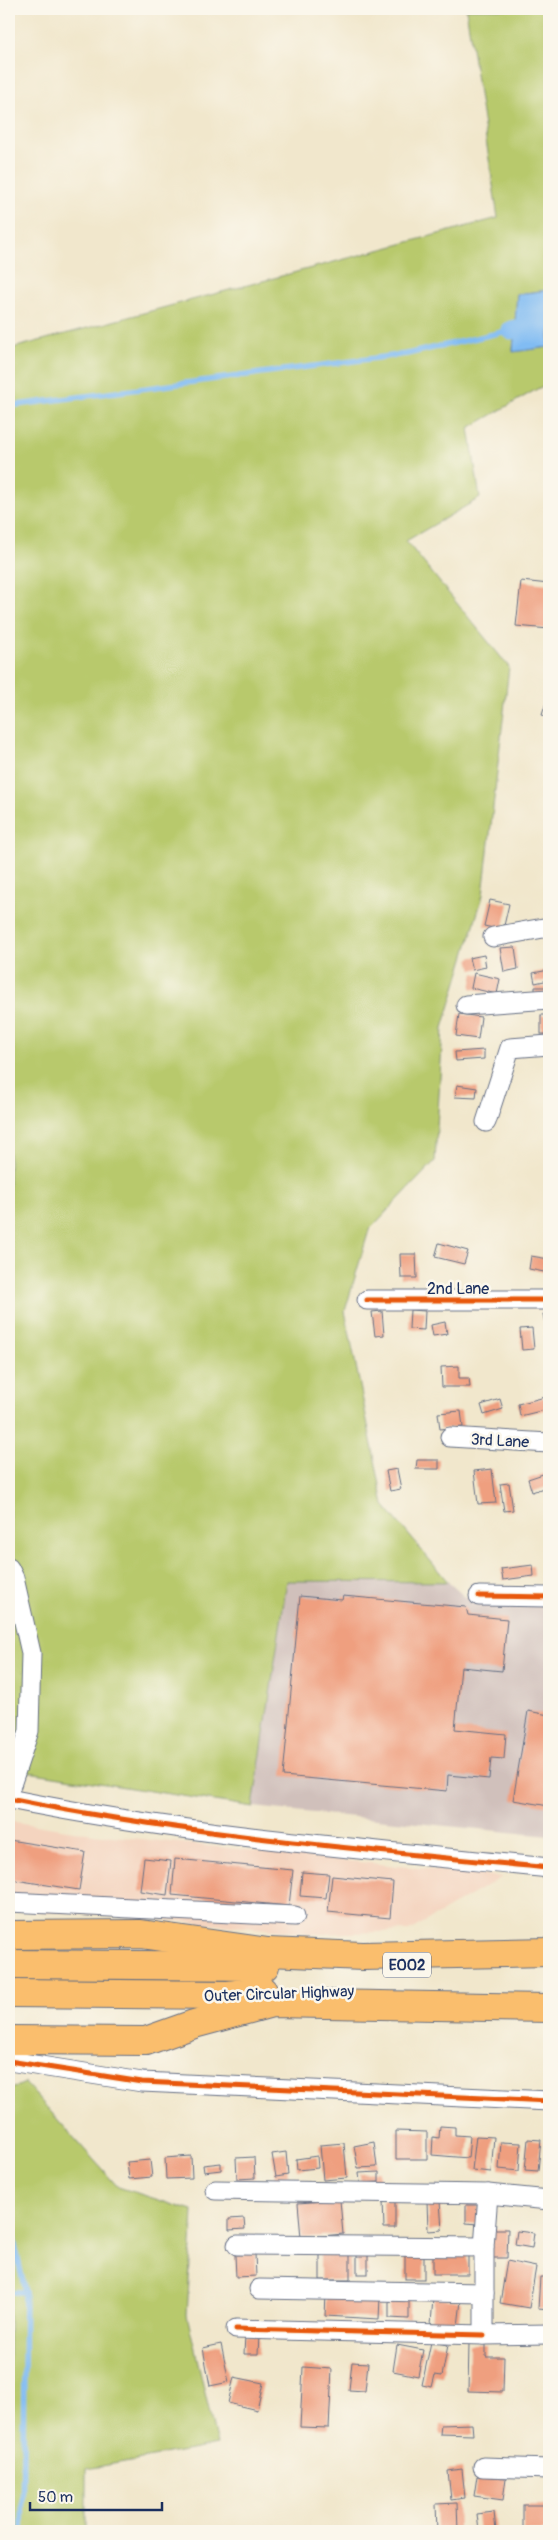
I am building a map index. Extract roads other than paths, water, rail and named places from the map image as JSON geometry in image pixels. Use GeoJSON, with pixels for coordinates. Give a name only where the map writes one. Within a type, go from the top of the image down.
{"type":"FeatureCollection","features":[{"type":"Feature","properties":{"kind":"highway"},"geometry":{"type":"LineString","coordinates":[[9,1934],[141,1934],[268,1952],[363,1956],[549,1952]]}},
{"type":"Feature","properties":{"kind":"highway"},"geometry":{"type":"LineString","coordinates":[[9,1950],[218,1957],[267,1987]]}},
{"type":"Feature","properties":{"kind":"highway","name":"Outer Circular Highway"},"geometry":{"type":"LineString","coordinates":[[9,1964],[267,1987],[549,1990]]}},
{"type":"Feature","properties":{"kind":"highway","name":"Outer Circular Highway"},"geometry":{"type":"LineString","coordinates":[[9,1993],[228,1995],[267,1987],[549,1964]]}},
{"type":"Feature","properties":{"kind":"highway"},"geometry":{"type":"LineString","coordinates":[[9,1980],[267,1987],[549,2008]]}},
{"type":"Feature","properties":{"kind":"highway"},"geometry":{"type":"LineString","coordinates":[[9,2025],[128,2028],[267,1987]]}},
{"type":"Feature","properties":{"kind":"highway"},"geometry":{"type":"LineString","coordinates":[[9,2040],[146,2041],[194,2024],[267,1987]]}},
{"type":"Feature","properties":{"kind":"highway"},"geometry":{"type":"LineString","coordinates":[[9,2010],[145,2010],[228,1995]]}},
{"type":"Feature","properties":{"kind":"street"},"geometry":{"type":"LineString","coordinates":[[493,937],[549,928]]}},
{"type":"Feature","properties":{"kind":"street"},"geometry":{"type":"LineString","coordinates":[[466,1005],[549,999]]}},
{"type":"Feature","properties":{"kind":"street"},"geometry":{"type":"LineString","coordinates":[[486,1122],[510,1048],[549,1045]]}},
{"type":"Feature","properties":{"kind":"street","name":"2nd Lane"},"geometry":{"type":"LineString","coordinates":[[367,1300],[549,1300]]}},
{"type":"Feature","properties":{"kind":"street","name":"3rd Lane"},"geometry":{"type":"LineString","coordinates":[[450,1437],[549,1443]]}},
{"type":"Feature","properties":{"kind":"street"},"geometry":{"type":"LineString","coordinates":[[9,1568],[14,1578],[31,1653],[29,1731],[9,1791]]}},
{"type":"Feature","properties":{"kind":"street"},"geometry":{"type":"LineString","coordinates":[[479,1596],[549,1597]]}},
{"type":"Feature","properties":{"kind":"street"},"geometry":{"type":"LineString","coordinates":[[9,1798],[60,1809],[264,1840],[549,1868]]}},
{"type":"Feature","properties":{"kind":"street"},"geometry":{"type":"LineString","coordinates":[[9,1902],[295,1916]]}},
{"type":"Feature","properties":{"kind":"street"},"geometry":{"type":"LineString","coordinates":[[9,2061],[142,2082],[549,2101]]}},
{"type":"Feature","properties":{"kind":"street"},"geometry":{"type":"LineString","coordinates":[[215,2190],[488,2194],[549,2200]]}},
{"type":"Feature","properties":{"kind":"street"},"geometry":{"type":"LineString","coordinates":[[484,2335],[484,2247],[488,2194]]}},
{"type":"Feature","properties":{"kind":"street"},"geometry":{"type":"LineString","coordinates":[[236,2245],[484,2247]]}},
{"type":"Feature","properties":{"kind":"street"},"geometry":{"type":"LineString","coordinates":[[259,2290],[484,2293]]}},
{"type":"Feature","properties":{"kind":"street"},"geometry":{"type":"LineString","coordinates":[[236,2329],[484,2335],[549,2334]]}},
{"type":"Feature","properties":{"kind":"street"},"geometry":{"type":"LineString","coordinates":[[483,2467],[549,2468]]}},
{"type":"Feature","properties":{"kind":"water"},"geometry":{"type":"Polygon","coordinates":[[[549,290],[549,347],[513,352],[517,294],[549,290]]]}},
{"type":"Feature","properties":{"kind":"waterway"},"geometry":{"type":"LineString","coordinates":[[511,330],[549,321]]}},
{"type":"Feature","properties":{"kind":"waterway"},"geometry":{"type":"LineString","coordinates":[[9,406],[407,354],[511,330]]}},
{"type":"Feature","properties":{"kind":"waterway"},"geometry":{"type":"LineString","coordinates":[[9,2216],[25,2292],[22,2531]]}},
{"type":"Feature","properties":{"kind":"waterway"},"geometry":{"type":"LineString","coordinates":[[9,2292],[25,2292]]}}]}
